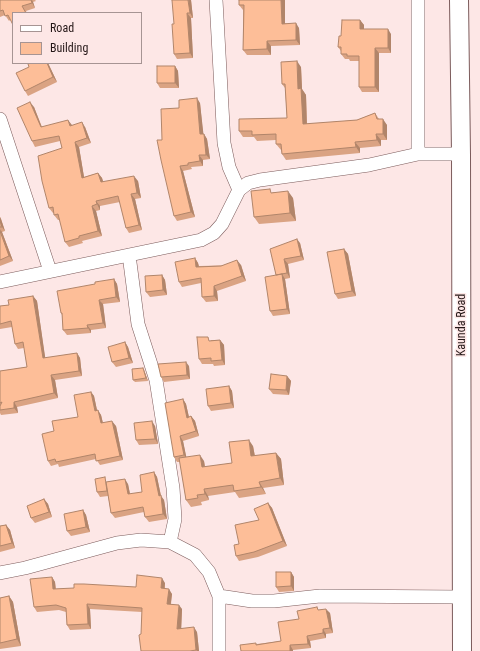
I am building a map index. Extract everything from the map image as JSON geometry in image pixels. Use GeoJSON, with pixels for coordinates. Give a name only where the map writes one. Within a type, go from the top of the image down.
{"type":"FeatureCollection","features":[{"type":"Feature","properties":{"kind":"main road","name":"Kaunda Road"},"geometry":{"type":"LineString","coordinates":[[459,0],[461,154],[462,651]]}},
{"type":"Feature","properties":{"kind":"street"},"geometry":{"type":"LineString","coordinates":[[216,0],[224,143],[229,167],[239,190]]}},
{"type":"Feature","properties":{"kind":"street"},"geometry":{"type":"LineString","coordinates":[[418,0],[418,154]]}},
{"type":"Feature","properties":{"kind":"street"},"geometry":{"type":"LineString","coordinates":[[0,119],[50,271]]}},
{"type":"Feature","properties":{"kind":"street"},"geometry":{"type":"LineString","coordinates":[[0,282],[201,240],[214,234],[222,224],[239,190],[248,183],[260,180],[369,165],[418,154],[461,154]]}},
{"type":"Feature","properties":{"kind":"street"},"geometry":{"type":"LineString","coordinates":[[129,255],[138,324],[156,380],[172,481],[175,519],[170,542]]}},
{"type":"Feature","properties":{"kind":"street"},"geometry":{"type":"LineString","coordinates":[[0,573],[25,568],[117,543],[141,540],[170,542],[195,555],[209,572],[219,596],[219,651]]}},
{"type":"Feature","properties":{"kind":"street"},"geometry":{"type":"LineString","coordinates":[[219,596],[252,601],[274,601],[320,596],[462,597]]}},
{"type":"Feature","properties":{"kind":"building"},"geometry":{"type":"Polygon","coordinates":[[[0,0],[31,0],[32,3],[22,6],[25,12],[12,12],[12,23],[8,15],[5,16],[3,10],[0,11],[0,0]]]}},
{"type":"Feature","properties":{"kind":"building"},"geometry":{"type":"Polygon","coordinates":[[[172,0],[188,0],[190,13],[187,13],[190,53],[174,54],[172,0]]]}},
{"type":"Feature","properties":{"kind":"building"},"geometry":{"type":"Polygon","coordinates":[[[239,0],[281,0],[282,24],[296,23],[296,40],[267,41],[267,49],[243,50],[244,5],[239,5],[239,0]]]}},
{"type":"Feature","properties":{"kind":"building"},"geometry":{"type":"Polygon","coordinates":[[[342,20],[360,20],[360,29],[388,29],[388,48],[375,48],[375,87],[359,87],[359,56],[347,56],[347,54],[341,54],[341,47],[338,47],[339,36],[341,36],[342,20]]]}},
{"type":"Feature","properties":{"kind":"building"},"geometry":{"type":"Polygon","coordinates":[[[297,61],[298,89],[301,88],[303,124],[357,120],[375,113],[377,119],[383,119],[383,134],[376,134],[377,140],[355,142],[356,147],[282,154],[281,144],[276,144],[276,134],[252,135],[252,131],[239,131],[239,119],[287,118],[285,84],[282,84],[281,62],[297,61]]]}},
{"type":"Feature","properties":{"kind":"building"},"geometry":{"type":"Polygon","coordinates":[[[28,64],[47,64],[53,77],[25,91],[16,73],[29,67],[28,64]]]}},
{"type":"Feature","properties":{"kind":"building"},"geometry":{"type":"Polygon","coordinates":[[[157,66],[175,66],[175,83],[157,83],[157,66]]]}},
{"type":"Feature","properties":{"kind":"building"},"geometry":{"type":"Polygon","coordinates":[[[197,98],[200,134],[204,134],[206,155],[199,155],[200,161],[180,166],[191,212],[174,216],[157,140],[162,140],[161,109],[179,108],[179,100],[197,98]]]}},
{"type":"Feature","properties":{"kind":"building"},"geometry":{"type":"Polygon","coordinates":[[[30,102],[41,127],[68,120],[70,126],[82,122],[87,138],[75,142],[82,178],[98,173],[101,182],[134,176],[137,193],[131,194],[139,225],[126,228],[118,196],[96,201],[97,204],[92,206],[98,231],[79,236],[79,238],[65,242],[58,214],[54,215],[53,207],[49,208],[42,181],[38,156],[62,148],[59,136],[32,141],[17,108],[30,102]]]}},
{"type":"Feature","properties":{"kind":"building"},"geometry":{"type":"Polygon","coordinates":[[[270,189],[271,193],[288,191],[290,213],[254,217],[251,191],[270,189]]]}},
{"type":"Feature","properties":{"kind":"building"},"geometry":{"type":"Polygon","coordinates":[[[0,231],[9,256],[0,260],[0,231]]]}},
{"type":"Feature","properties":{"kind":"building"},"geometry":{"type":"Polygon","coordinates":[[[297,239],[301,256],[284,259],[287,273],[276,275],[270,249],[297,239]]]}},
{"type":"Feature","properties":{"kind":"building"},"geometry":{"type":"Polygon","coordinates":[[[344,249],[352,291],[335,294],[327,252],[344,249]]]}},
{"type":"Feature","properties":{"kind":"building"},"geometry":{"type":"Polygon","coordinates":[[[195,258],[196,267],[221,266],[237,260],[242,276],[214,286],[214,296],[202,297],[201,278],[179,282],[175,262],[195,258]]]}},
{"type":"Feature","properties":{"kind":"building"},"geometry":{"type":"Polygon","coordinates":[[[282,274],[287,309],[270,311],[265,277],[282,274]]]}},
{"type":"Feature","properties":{"kind":"building"},"geometry":{"type":"Polygon","coordinates":[[[162,275],[163,290],[146,292],[145,276],[162,275]]]}},
{"type":"Feature","properties":{"kind":"building"},"geometry":{"type":"Polygon","coordinates":[[[114,279],[116,297],[99,300],[103,323],[87,325],[88,328],[63,330],[62,313],[57,291],[114,279]]]}},
{"type":"Feature","properties":{"kind":"building"},"geometry":{"type":"Polygon","coordinates":[[[33,296],[43,358],[77,353],[79,371],[51,375],[54,393],[14,402],[14,408],[0,410],[2,402],[0,403],[0,371],[27,367],[23,342],[15,344],[11,321],[0,324],[0,306],[9,305],[8,300],[33,296]]]}},
{"type":"Feature","properties":{"kind":"building"},"geometry":{"type":"Polygon","coordinates":[[[197,337],[208,337],[209,341],[220,340],[222,360],[211,361],[211,358],[199,359],[197,337]]]}},
{"type":"Feature","properties":{"kind":"building"},"geometry":{"type":"Polygon","coordinates":[[[125,342],[129,358],[112,362],[108,347],[125,342]]]}},
{"type":"Feature","properties":{"kind":"building"},"geometry":{"type":"Polygon","coordinates":[[[186,362],[187,375],[161,377],[158,364],[186,362]]]}},
{"type":"Feature","properties":{"kind":"building"},"geometry":{"type":"Polygon","coordinates":[[[143,368],[146,378],[133,380],[132,369],[143,368]]]}},
{"type":"Feature","properties":{"kind":"building"},"geometry":{"type":"Polygon","coordinates":[[[271,374],[287,376],[286,390],[269,389],[271,374]]]}},
{"type":"Feature","properties":{"kind":"building"},"geometry":{"type":"Polygon","coordinates":[[[229,386],[231,403],[208,406],[206,389],[229,386]]]}},
{"type":"Feature","properties":{"kind":"building"},"geometry":{"type":"Polygon","coordinates":[[[91,392],[95,411],[98,410],[101,423],[112,421],[120,456],[96,461],[95,454],[56,462],[55,459],[48,461],[42,434],[54,431],[52,421],[78,417],[74,395],[91,392]]]}},
{"type":"Feature","properties":{"kind":"building"},"geometry":{"type":"Polygon","coordinates":[[[183,399],[187,418],[191,416],[196,431],[180,436],[184,455],[174,457],[165,403],[183,399]]]}},
{"type":"Feature","properties":{"kind":"building"},"geometry":{"type":"Polygon","coordinates":[[[152,421],[155,439],[136,440],[134,423],[152,421]]]}},
{"type":"Feature","properties":{"kind":"building"},"geometry":{"type":"Polygon","coordinates":[[[249,440],[251,456],[276,453],[280,478],[259,482],[261,487],[234,491],[233,485],[204,489],[205,494],[197,495],[198,498],[186,500],[179,458],[200,455],[202,467],[232,463],[229,442],[249,440]]]}},
{"type":"Feature","properties":{"kind":"building"},"geometry":{"type":"Polygon","coordinates":[[[154,472],[159,496],[161,495],[163,514],[145,517],[143,507],[111,513],[106,482],[125,479],[128,494],[142,492],[140,475],[154,472]]]}},
{"type":"Feature","properties":{"kind":"building"},"geometry":{"type":"Polygon","coordinates":[[[105,477],[107,491],[97,492],[95,479],[105,477]]]}},
{"type":"Feature","properties":{"kind":"building"},"geometry":{"type":"Polygon","coordinates":[[[44,499],[49,512],[31,518],[27,506],[44,499]]]}},
{"type":"Feature","properties":{"kind":"building"},"geometry":{"type":"Polygon","coordinates":[[[268,503],[283,541],[254,552],[236,556],[234,545],[239,544],[235,525],[259,520],[254,509],[268,503]]]}},
{"type":"Feature","properties":{"kind":"building"},"geometry":{"type":"Polygon","coordinates":[[[83,510],[86,527],[67,531],[64,514],[83,510]]]}},
{"type":"Feature","properties":{"kind":"building"},"geometry":{"type":"Polygon","coordinates":[[[6,525],[12,543],[0,546],[0,526],[6,525]]]}},
{"type":"Feature","properties":{"kind":"building"},"geometry":{"type":"Polygon","coordinates":[[[276,572],[291,572],[291,586],[276,587],[276,572]]]}},
{"type":"Feature","properties":{"kind":"building"},"geometry":{"type":"Polygon","coordinates":[[[137,575],[162,578],[161,588],[169,589],[167,604],[179,605],[177,629],[194,627],[196,650],[141,651],[139,635],[141,634],[142,608],[87,604],[88,624],[67,625],[66,608],[56,605],[34,607],[30,579],[52,577],[53,589],[74,588],[74,584],[136,587],[137,575]]]}},
{"type":"Feature","properties":{"kind":"building"},"geometry":{"type":"Polygon","coordinates":[[[9,596],[17,639],[0,643],[0,598],[9,596]]]}},
{"type":"Feature","properties":{"kind":"building"},"geometry":{"type":"Polygon","coordinates":[[[317,607],[318,610],[326,609],[330,628],[323,629],[323,633],[307,636],[308,644],[290,645],[290,651],[241,651],[240,645],[256,643],[256,645],[281,641],[278,622],[299,619],[297,611],[317,607]]]}}]}
